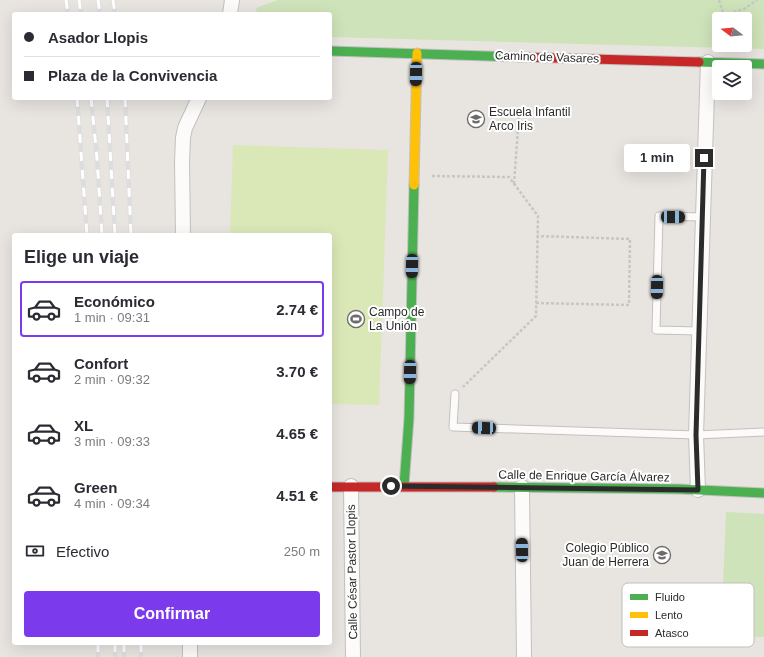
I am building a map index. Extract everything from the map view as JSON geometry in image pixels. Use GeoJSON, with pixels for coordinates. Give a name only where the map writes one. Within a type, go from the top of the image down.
{"type":"FeatureCollection","features":[{"type":"Feature","properties":{"kind":"street"},"geometry":{"type":"LineString","coordinates":[[230,12],[232,0]]}},
{"type":"Feature","properties":{"kind":"street","name":"Camino de Vasares"},"geometry":{"type":"LineString","coordinates":[[332,52],[417,53],[764,64]]}},
{"type":"Feature","properties":{"kind":"street"},"geometry":{"type":"LineString","coordinates":[[404,486],[409,418],[417,53]]}},
{"type":"Feature","properties":{"kind":"street"},"geometry":{"type":"LineString","coordinates":[[698,490],[696,435],[708,62]]}},
{"type":"Feature","properties":{"kind":"street"},"geometry":{"type":"LineString","coordinates":[[183,233],[183,138],[188,122],[198,100]]}},
{"type":"Feature","properties":{"kind":"street","name":"Calle César Pastor Llopis"},"geometry":{"type":"LineString","coordinates":[[351,486],[353,657]]}},
{"type":"Feature","properties":{"kind":"street","name":"Calle de Enrique García Álvarez"},"geometry":{"type":"LineString","coordinates":[[332,487],[522,487],[726,490],[764,493]]}},
{"type":"Feature","properties":{"kind":"street"},"geometry":{"type":"LineString","coordinates":[[522,487],[524,657]]}},
{"type":"Feature","properties":{"kind":"street"},"geometry":{"type":"LineString","coordinates":[[190,645],[190,657]]}},
{"type":"Feature","properties":{"kind":"lane"},"geometry":{"type":"LineString","coordinates":[[699,331],[656,330],[659,216],[703,217]]}},
{"type":"Feature","properties":{"kind":"lane"},"geometry":{"type":"LineString","coordinates":[[455,394],[453,427],[696,435],[764,432]]}},
{"type":"Feature","properties":{"kind":"path"},"geometry":{"type":"LineString","coordinates":[[719,0],[723,12]]}},
{"type":"Feature","properties":{"kind":"path"},"geometry":{"type":"LineString","coordinates":[[734,12],[744,9],[757,0]]}},
{"type":"Feature","properties":{"kind":"path"},"geometry":{"type":"LineString","coordinates":[[514,185],[519,114]]}},
{"type":"Feature","properties":{"kind":"path"},"geometry":{"type":"LineString","coordinates":[[414,176],[509,177],[538,216],[536,316],[455,394]]}},
{"type":"Feature","properties":{"kind":"path"},"geometry":{"type":"LineString","coordinates":[[536,303],[629,305],[630,239],[537,236]]}},
{"type":"Feature","properties":{"kind":"green space"},"geometry":{"type":"Polygon","coordinates":[[[278,0],[764,0],[764,49],[752,49],[752,12],[712,12],[712,48],[332,37],[332,12],[257,12],[256,8],[278,0]]]}},
{"type":"Feature","properties":{"kind":"green space","name":"Campo de La Unión"},"geometry":{"type":"Polygon","coordinates":[[[233,145],[388,150],[379,405],[332,404],[332,233],[230,233],[233,145]]]}},
{"type":"Feature","properties":{"kind":"green space"},"geometry":{"type":"Polygon","coordinates":[[[726,512],[764,514],[764,637],[754,637],[754,583],[723,583],[726,512]]]}},
{"type":"Feature","properties":{"kind":"railway"},"geometry":{"type":"LineString","coordinates":[[66,0],[68,12]]}},
{"type":"Feature","properties":{"kind":"railway"},"geometry":{"type":"LineString","coordinates":[[79,0],[81,12]]}},
{"type":"Feature","properties":{"kind":"railway"},"geometry":{"type":"LineString","coordinates":[[98,0],[100,12]]}},
{"type":"Feature","properties":{"kind":"railway"},"geometry":{"type":"LineString","coordinates":[[113,0],[115,12]]}},
{"type":"Feature","properties":{"kind":"railway"},"geometry":{"type":"LineString","coordinates":[[77,100],[87,233]]}},
{"type":"Feature","properties":{"kind":"railway"},"geometry":{"type":"LineString","coordinates":[[91,100],[102,233]]}},
{"type":"Feature","properties":{"kind":"railway"},"geometry":{"type":"LineString","coordinates":[[107,100],[115,233]]}},
{"type":"Feature","properties":{"kind":"railway"},"geometry":{"type":"LineString","coordinates":[[125,100],[131,233]]}},
{"type":"Feature","properties":{"kind":"railway"},"geometry":{"type":"LineString","coordinates":[[98,645],[98,657]]}},
{"type":"Feature","properties":{"kind":"railway"},"geometry":{"type":"LineString","coordinates":[[115,645],[115,657]]}},
{"type":"Feature","properties":{"kind":"railway"},"geometry":{"type":"LineString","coordinates":[[124,645],[124,657]]}},
{"type":"Feature","properties":{"kind":"railway"},"geometry":{"type":"LineString","coordinates":[[141,645],[141,657]]}},
{"type":"Feature","properties":{"kind":"traffic: fast"},"geometry":{"type":"LineString","coordinates":[[332,51],[520,57]]}},
{"type":"Feature","properties":{"kind":"traffic: fast"},"geometry":{"type":"LineString","coordinates":[[699,62],[764,64]]}},
{"type":"Feature","properties":{"kind":"traffic: fast"},"geometry":{"type":"LineString","coordinates":[[404,486],[409,418],[414,185]]}},
{"type":"Feature","properties":{"kind":"traffic: fast"},"geometry":{"type":"LineString","coordinates":[[494,487],[679,489],[764,493]]}},
{"type":"Feature","properties":{"kind":"traffic: slow"},"geometry":{"type":"LineString","coordinates":[[414,185],[417,53]]}},
{"type":"Feature","properties":{"kind":"traffic: jam"},"geometry":{"type":"LineString","coordinates":[[520,57],[699,62]]}},
{"type":"Feature","properties":{"kind":"traffic: jam"},"geometry":{"type":"LineString","coordinates":[[332,487],[494,487]]}},
{"type":"Feature","properties":{"kind":"place","name":"Escuela Infantil Arco Iris"},"geometry":{"type":"Point","coordinates":[476,119]}},
{"type":"Feature","properties":{"kind":"place","name":"Campo de La Unión"},"geometry":{"type":"Point","coordinates":[356,319]}},
{"type":"Feature","properties":{"kind":"place","name":"Colegio Público Juan de Herrera"},"geometry":{"type":"Point","coordinates":[662,555]}},
{"type":"Feature","properties":{"kind":"route"},"geometry":{"type":"LineString","coordinates":[[391,486],[698,490],[696,435],[704,158]]}}]}
